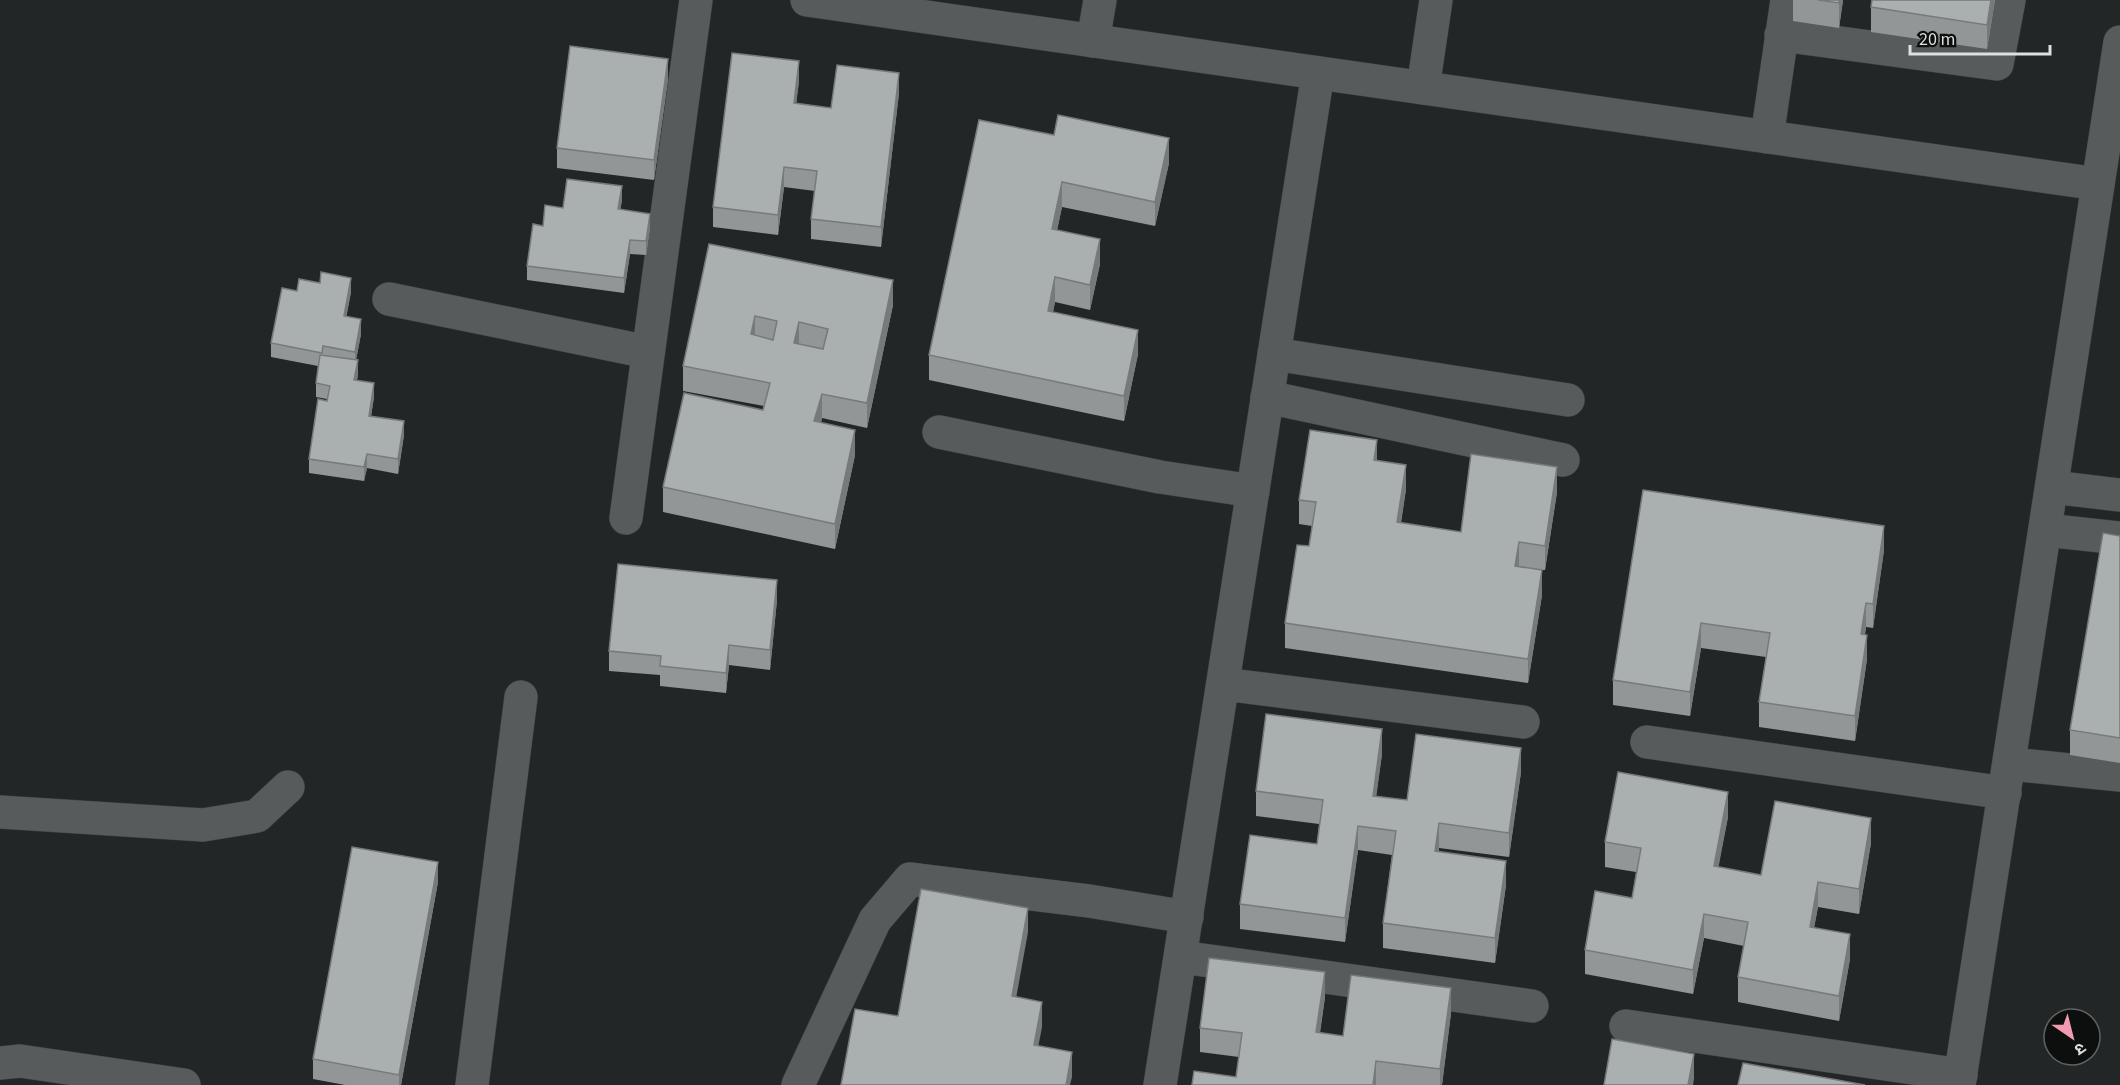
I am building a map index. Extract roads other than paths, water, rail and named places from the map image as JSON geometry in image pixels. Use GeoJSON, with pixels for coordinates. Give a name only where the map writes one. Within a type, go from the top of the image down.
{"type":"FeatureCollection","features":[{"type":"Feature","properties":{"kind":"street"},"geometry":{"type":"LineString","coordinates":[[626,518],[696,0]]}},
{"type":"Feature","properties":{"kind":"street"},"geometry":{"type":"LineString","coordinates":[[807,0],[1767,137],[2104,204]]}},
{"type":"Feature","properties":{"kind":"street"},"geometry":{"type":"LineString","coordinates":[[1093,41],[1100,0]]}},
{"type":"Feature","properties":{"kind":"street"},"geometry":{"type":"LineString","coordinates":[[1423,88],[1436,0]]}},
{"type":"Feature","properties":{"kind":"street"},"geometry":{"type":"LineString","coordinates":[[1767,137],[1787,0]]}},
{"type":"Feature","properties":{"kind":"street"},"geometry":{"type":"LineString","coordinates":[[1781,35],[1997,64],[2009,0]]}},
{"type":"Feature","properties":{"kind":"street"},"geometry":{"type":"LineString","coordinates":[[1626,1026],[1960,1080],[2052,487],[2104,204],[2120,42]]}},
{"type":"Feature","properties":{"kind":"street"},"geometry":{"type":"LineString","coordinates":[[1160,1085],[1318,73]]}},
{"type":"Feature","properties":{"kind":"street"},"geometry":{"type":"LineString","coordinates":[[389,299],[648,352]]}},
{"type":"Feature","properties":{"kind":"street"},"geometry":{"type":"LineString","coordinates":[[1274,354],[1568,400]]}},
{"type":"Feature","properties":{"kind":"street"},"geometry":{"type":"LineString","coordinates":[[1267,397],[1563,460]]}},
{"type":"Feature","properties":{"kind":"street"},"geometry":{"type":"LineString","coordinates":[[939,432],[1160,477],[1253,491]]}},
{"type":"Feature","properties":{"kind":"street"},"geometry":{"type":"LineString","coordinates":[[2052,487],[2120,495]]}},
{"type":"Feature","properties":{"kind":"street"},"geometry":{"type":"LineString","coordinates":[[2045,530],[2120,538]]}},
{"type":"Feature","properties":{"kind":"street"},"geometry":{"type":"LineString","coordinates":[[1223,684],[1523,722]]}},
{"type":"Feature","properties":{"kind":"street"},"geometry":{"type":"LineString","coordinates":[[472,1085],[521,697]]}},
{"type":"Feature","properties":{"kind":"street"},"geometry":{"type":"LineString","coordinates":[[1647,742],[2007,778],[2120,775]]}},
{"type":"Feature","properties":{"kind":"street"},"geometry":{"type":"LineString","coordinates":[[0,812],[203,825],[257,816],[288,787]]}},
{"type":"Feature","properties":{"kind":"street"},"geometry":{"type":"LineString","coordinates":[[798,1085],[875,920],[910,879],[1089,901],[1187,917]]}},
{"type":"Feature","properties":{"kind":"street"},"geometry":{"type":"LineString","coordinates":[[1181,957],[1532,1006]]}},
{"type":"Feature","properties":{"kind":"street"},"geometry":{"type":"LineString","coordinates":[[0,1063],[20,1061],[184,1085]]}}]}
